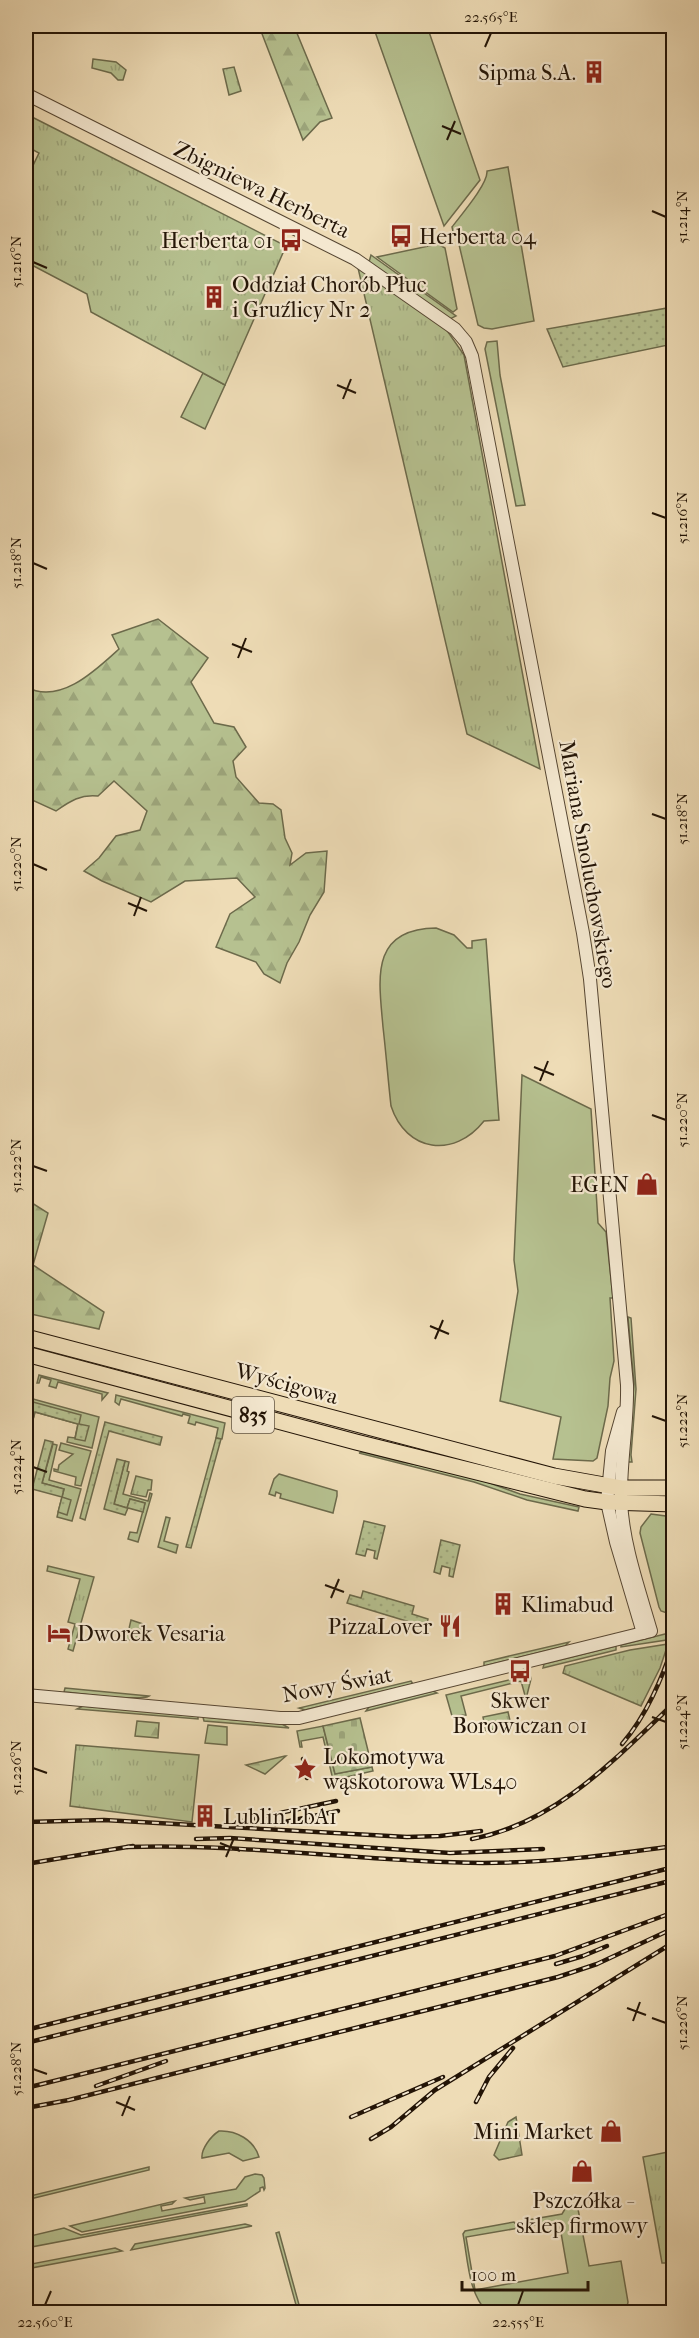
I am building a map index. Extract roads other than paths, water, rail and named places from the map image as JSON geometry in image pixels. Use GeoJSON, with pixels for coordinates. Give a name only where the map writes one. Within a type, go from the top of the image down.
{"type":"FeatureCollection","features":[{"type":"Feature","properties":{"kind":"main road","name":"Wyścigowa"},"geometry":{"type":"LineString","coordinates":[[26,1337],[530,1470],[614,1495]]}},
{"type":"Feature","properties":{"kind":"main road","name":"Wyścigowa"},"geometry":{"type":"LineString","coordinates":[[26,1354],[540,1489],[614,1495]]}},
{"type":"Feature","properties":{"kind":"main road","name":"835"},"geometry":{"type":"LineString","coordinates":[[614,1495],[674,1488]]}},
{"type":"Feature","properties":{"kind":"main road","name":"835"},"geometry":{"type":"LineString","coordinates":[[614,1495],[674,1504]]}},
{"type":"Feature","properties":{"kind":"street","name":"Zbigniewa Herberta"},"geometry":{"type":"LineString","coordinates":[[26,94],[355,259],[450,326],[466,342]]}},
{"type":"Feature","properties":{"kind":"street","name":"Mariana Smoluchowskiego"},"geometry":{"type":"LineString","coordinates":[[466,342],[472,356],[510,544],[583,933],[591,990],[628,1400],[612,1451],[614,1495],[647,1632]]}},
{"type":"Feature","properties":{"kind":"street","name":"Nowy Świat"},"geometry":{"type":"LineString","coordinates":[[26,1695],[299,1718],[647,1632]]}},
{"type":"Feature","properties":{"kind":"railway"},"geometry":{"type":"LineString","coordinates":[[622,1744],[639,1721],[653,1696],[674,1643]]}},
{"type":"Feature","properties":{"kind":"railway"},"geometry":{"type":"LineString","coordinates":[[472,1839],[502,1831],[531,1819],[557,1804],[606,1767],[674,1703]]}},
{"type":"Feature","properties":{"kind":"railway"},"geometry":{"type":"LineString","coordinates":[[303,1759],[307,1778]]}},
{"type":"Feature","properties":{"kind":"railway"},"geometry":{"type":"LineString","coordinates":[[242,1821],[336,1801]]}},
{"type":"Feature","properties":{"kind":"railway"},"geometry":{"type":"LineString","coordinates":[[275,1824],[338,1811]]}},
{"type":"Feature","properties":{"kind":"railway"},"geometry":{"type":"LineString","coordinates":[[26,1822],[104,1820],[407,1837],[481,1831]]}},
{"type":"Feature","properties":{"kind":"railway"},"geometry":{"type":"LineString","coordinates":[[196,1839],[230,1838],[450,1853],[543,1849]]}},
{"type":"Feature","properties":{"kind":"railway"},"geometry":{"type":"LineString","coordinates":[[26,1864],[133,1846]]}},
{"type":"Feature","properties":{"kind":"railway"},"geometry":{"type":"LineString","coordinates":[[127,1847],[172,1846],[394,1860],[483,1863],[578,1858],[674,1846]]}},
{"type":"Feature","properties":{"kind":"railway"},"geometry":{"type":"LineString","coordinates":[[26,2030],[674,1867]]}},
{"type":"Feature","properties":{"kind":"railway"},"geometry":{"type":"LineString","coordinates":[[26,2043],[674,1880]]}},
{"type":"Feature","properties":{"kind":"railway"},"geometry":{"type":"LineString","coordinates":[[26,2088],[555,1956],[674,1912]]}},
{"type":"Feature","properties":{"kind":"railway"},"geometry":{"type":"LineString","coordinates":[[26,2108],[69,2100],[558,1977],[597,1964],[674,1928]]}},
{"type":"Feature","properties":{"kind":"railway"},"geometry":{"type":"LineString","coordinates":[[371,2139],[391,2127],[435,2090],[674,1942]]}},
{"type":"Feature","properties":{"kind":"railway"},"geometry":{"type":"LineString","coordinates":[[556,1964],[607,1946]]}},
{"type":"Feature","properties":{"kind":"railway"},"geometry":{"type":"LineString","coordinates":[[476,2102],[489,2077],[513,2048]]}},
{"type":"Feature","properties":{"kind":"railway"},"geometry":{"type":"LineString","coordinates":[[96,2086],[166,2061]]}},
{"type":"Feature","properties":{"kind":"railway"},"geometry":{"type":"LineString","coordinates":[[351,2117],[443,2077]]}},
{"type":"Feature","properties":{"kind":"place","name":"Sipma S.A."},"geometry":{"type":"Point","coordinates":[594,72]}},
{"type":"Feature","properties":{"kind":"place","name":"Herberta 04"},"geometry":{"type":"Point","coordinates":[401,236]}},
{"type":"Feature","properties":{"kind":"place","name":"Herberta 01"},"geometry":{"type":"Point","coordinates":[291,240]}},
{"type":"Feature","properties":{"kind":"place","name":"Oddział Chorób Płuc i Gruźlicy Nr 2"},"geometry":{"type":"Point","coordinates":[214,297]}},
{"type":"Feature","properties":{"kind":"place","name":"EGEN"},"geometry":{"type":"Point","coordinates":[647,1184]}},
{"type":"Feature","properties":{"kind":"place","name":"Klimabud"},"geometry":{"type":"Point","coordinates":[503,1604]}},
{"type":"Feature","properties":{"kind":"place","name":"PizzaLover"},"geometry":{"type":"Point","coordinates":[450,1626]}},
{"type":"Feature","properties":{"kind":"place","name":"Dworek Vesaria"},"geometry":{"type":"Point","coordinates":[59,1633]}},
{"type":"Feature","properties":{"kind":"place","name":"Skwer Borowiczan 01"},"geometry":{"type":"Point","coordinates":[520,1671]}},
{"type":"Feature","properties":{"kind":"place","name":"Lokomotywa wąskotorowa WLs40"},"geometry":{"type":"Point","coordinates":[305,1769]}},
{"type":"Feature","properties":{"kind":"place","name":"Lublin LbA1"},"geometry":{"type":"Point","coordinates":[205,1816]}},
{"type":"Feature","properties":{"kind":"place","name":"Mini Market"},"geometry":{"type":"Point","coordinates":[611,2131]}},
{"type":"Feature","properties":{"kind":"place","name":"Pszczółka - sklep firmowy"},"geometry":{"type":"Point","coordinates":[582,2171]}}]}
